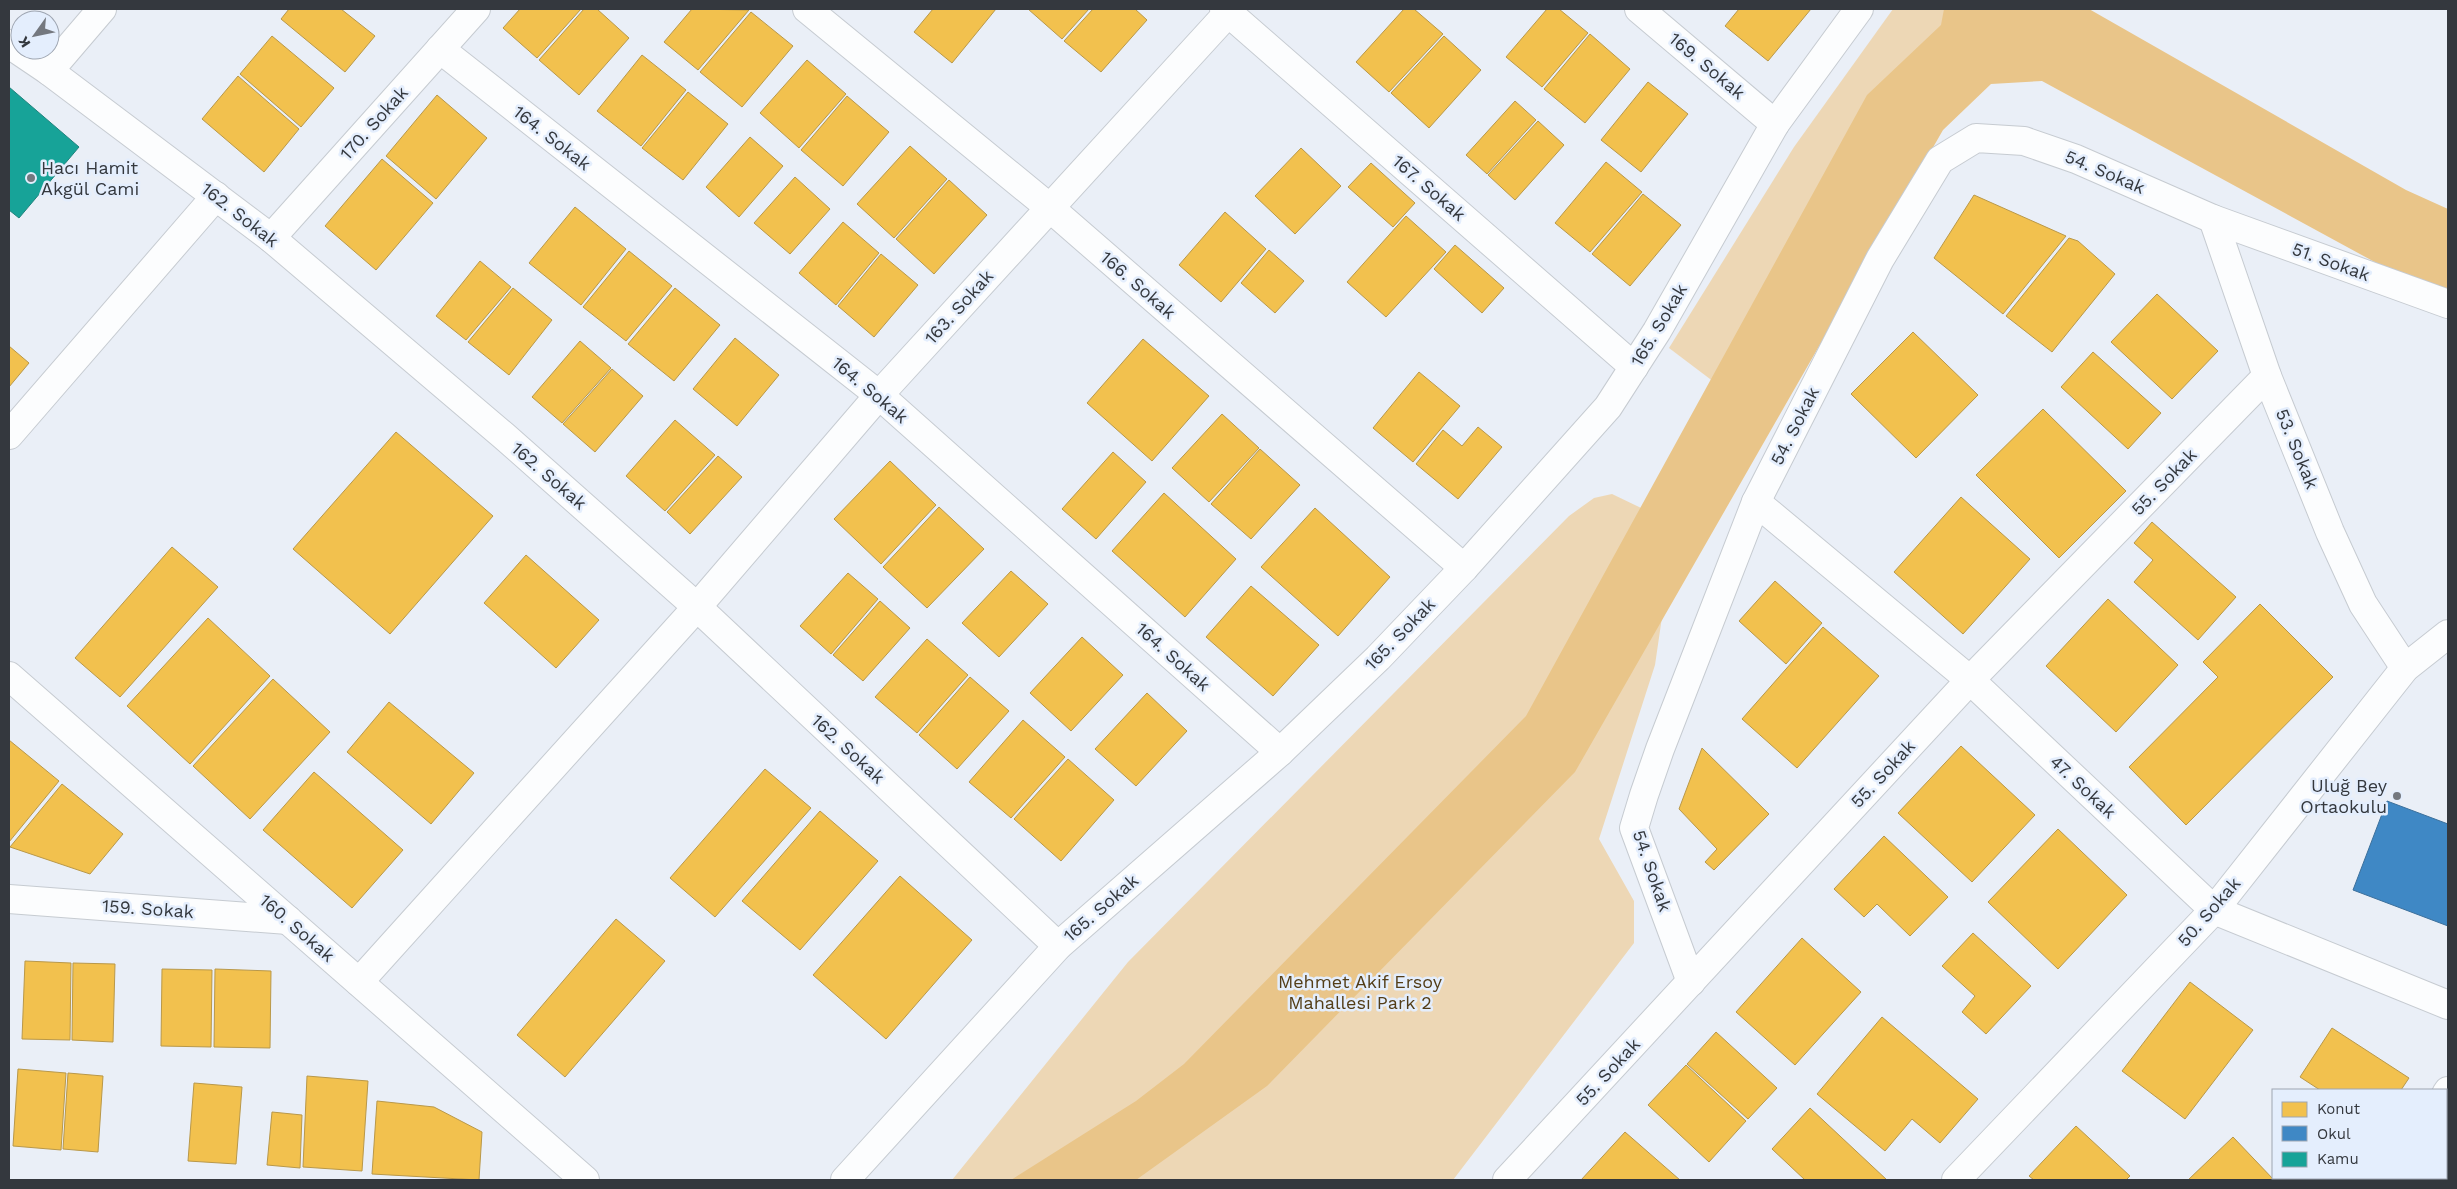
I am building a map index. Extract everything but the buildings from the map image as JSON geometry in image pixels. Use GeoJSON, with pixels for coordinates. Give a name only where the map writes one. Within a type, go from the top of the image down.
{"type":"FeatureCollection","features":[{"type":"Feature","properties":{"kind":"street"},"geometry":{"type":"LineString","coordinates":[[48,71],[102,9]]}},
{"type":"Feature","properties":{"kind":"street","name":"170. Sokak"},"geometry":{"type":"LineString","coordinates":[[271,238],[476,9]]}},
{"type":"Feature","properties":{"kind":"street","name":"166. Sokak"},"geometry":{"type":"LineString","coordinates":[[807,9],[1050,208],[1464,568]]}},
{"type":"Feature","properties":{"kind":"street","name":"169. Sokak"},"geometry":{"type":"LineString","coordinates":[[1639,9],[1775,124]]}},
{"type":"Feature","properties":{"kind":"street","name":"165. Sokak"},"geometry":{"type":"LineString","coordinates":[[845,1180],[1058,946],[1280,752],[1378,658],[1464,568],[1608,407],[1658,331],[1775,124],[1859,9]]}},
{"type":"Feature","properties":{"kind":"street","name":"163. Sokak"},"geometry":{"type":"LineString","coordinates":[[359,982],[697,606],[879,395],[1226,11]]}},
{"type":"Feature","properties":{"kind":"street","name":"167. Sokak"},"geometry":{"type":"LineString","coordinates":[[1226,11],[1634,367]]}},
{"type":"Feature","properties":{"kind":"street","name":"162. Sokak"},"geometry":{"type":"LineString","coordinates":[[9,44],[48,71],[271,238],[504,436],[697,606],[1058,946]]}},
{"type":"Feature","properties":{"kind":"street","name":"164. Sokak"},"geometry":{"type":"LineString","coordinates":[[440,49],[879,395],[1280,752]]}},
{"type":"Feature","properties":{"kind":"street","name":"54. Sokak"},"geometry":{"type":"LineString","coordinates":[[1691,982],[1634,828],[1660,749],[1756,502],[1880,259],[1940,160],[1976,138],[2024,141],[2076,159],[2213,219]]}},
{"type":"Feature","properties":{"kind":"street"},"geometry":{"type":"LineString","coordinates":[[9,434],[216,196]]}},
{"type":"Feature","properties":{"kind":"street","name":"51. Sokak"},"geometry":{"type":"LineString","coordinates":[[2213,219],[2448,304]]}},
{"type":"Feature","properties":{"kind":"street","name":"53. Sokak"},"geometry":{"type":"LineString","coordinates":[[2213,219],[2267,376],[2330,532],[2363,604],[2405,668]]}},
{"type":"Feature","properties":{"kind":"street","name":"55. Sokak"},"geometry":{"type":"LineString","coordinates":[[1506,1180],[1970,680],[2267,376]]}},
{"type":"Feature","properties":{"kind":"street","name":"47. Sokak"},"geometry":{"type":"LineString","coordinates":[[1756,502],[1970,680],[2214,910],[2448,1005]]}},
{"type":"Feature","properties":{"kind":"street","name":"50. Sokak"},"geometry":{"type":"LineString","coordinates":[[1956,1180],[2214,910],[2405,668],[2448,634]]}},
{"type":"Feature","properties":{"kind":"street","name":"160. Sokak"},"geometry":{"type":"LineString","coordinates":[[9,676],[585,1180]]}},
{"type":"Feature","properties":{"kind":"street","name":"159. Sokak"},"geometry":{"type":"LineString","coordinates":[[9,898],[288,920]]}},
{"type":"Feature","properties":{"kind":"green space"},"geometry":{"type":"Polygon","coordinates":[[[1893,9],[1997,9],[1759,416],[1669,348],[1794,147],[1893,9]]]}},
{"type":"Feature","properties":{"kind":"green space","name":"Mehmet Akif Ersoy Mahallesi Park 2"},"geometry":{"type":"Polygon","coordinates":[[[1612,494],[1662,518],[1669,569],[1655,665],[1599,839],[1634,901],[1634,943],[1453,1180],[952,1180],[1128,962],[1569,516],[1594,498],[1612,494]]]}},
{"type":"Feature","properties":{"kind":"shaded area"},"geometry":{"type":"Polygon","coordinates":[[[1944,9],[2089,9],[2406,190],[2448,209],[2448,291],[2393,272],[2042,81],[1991,84],[1943,130],[1575,772],[1267,1086],[1136,1180],[1011,1180],[1136,1101],[1184,1064],[1526,716],[1867,95],[1941,25],[1944,9]]]}},
{"type":"Feature","properties":{"kind":"place","name":"Hacı Hamit Akgül Cami"},"geometry":{"type":"Point","coordinates":[31,178]}},
{"type":"Feature","properties":{"kind":"place","name":"Uluğ Bey Ortaokulu"},"geometry":{"type":"Point","coordinates":[2397,796]}}]}
